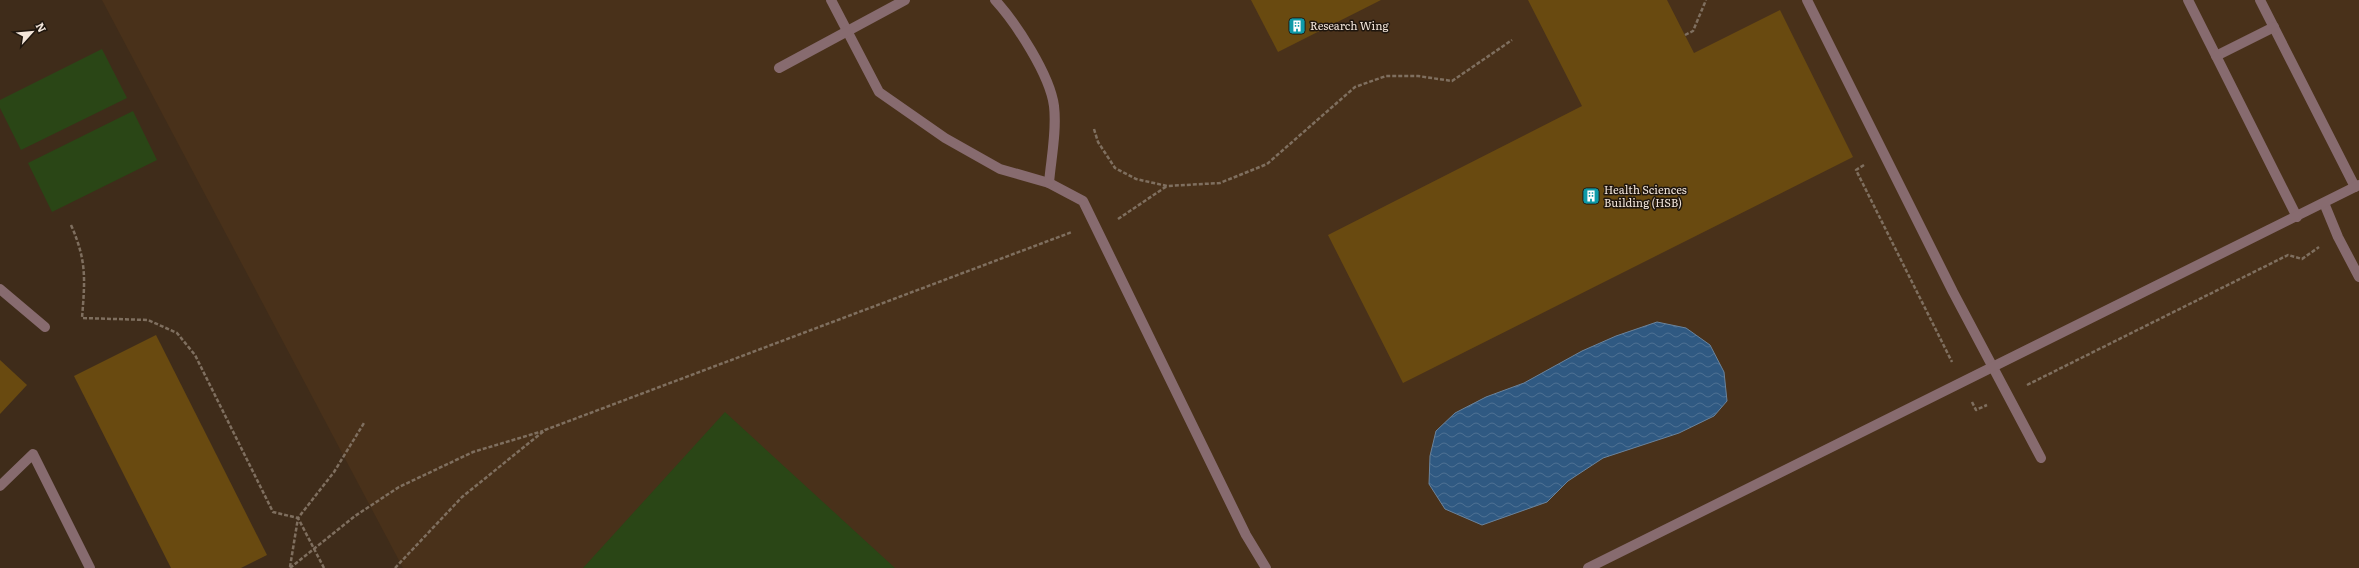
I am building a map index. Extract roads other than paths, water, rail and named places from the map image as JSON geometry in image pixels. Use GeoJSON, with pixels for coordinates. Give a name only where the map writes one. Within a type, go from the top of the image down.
{"type":"FeatureCollection","features":[{"type":"Feature","properties":{"kind":"lane"},"geometry":{"type":"LineString","coordinates":[[831,0],[879,92],[945,138],[1000,169],[1049,183],[1083,201],[1246,535],[1266,568]]}},
{"type":"Feature","properties":{"kind":"lane"},"geometry":{"type":"LineString","coordinates":[[780,68],[905,0]]}},
{"type":"Feature","properties":{"kind":"lane"},"geometry":{"type":"LineString","coordinates":[[995,0],[1012,18],[1042,73],[1054,106],[1049,183]]}},
{"type":"Feature","properties":{"kind":"lane"},"geometry":{"type":"LineString","coordinates":[[1807,0],[1992,368],[2041,458]]}},
{"type":"Feature","properties":{"kind":"lane"},"geometry":{"type":"LineString","coordinates":[[2188,0],[2296,217]]}},
{"type":"Feature","properties":{"kind":"lane"},"geometry":{"type":"LineString","coordinates":[[1588,568],[2357,186],[2260,0]]}},
{"type":"Feature","properties":{"kind":"lane"},"geometry":{"type":"LineString","coordinates":[[2216,56],[2274,26]]}},
{"type":"Feature","properties":{"kind":"lane"},"geometry":{"type":"LineString","coordinates":[[2324,203],[2338,237],[2359,277]]}},
{"type":"Feature","properties":{"kind":"lane"},"geometry":{"type":"LineString","coordinates":[[0,289],[45,327]]}},
{"type":"Feature","properties":{"kind":"lane"},"geometry":{"type":"LineString","coordinates":[[0,486],[32,454],[90,568]]}},
{"type":"Feature","properties":{"kind":"water"},"geometry":{"type":"Polygon","coordinates":[[[1657,322],[1686,328],[1710,345],[1724,372],[1727,401],[1714,416],[1679,433],[1603,458],[1568,481],[1547,502],[1482,525],[1445,509],[1429,484],[1430,456],[1436,431],[1455,413],[1486,397],[1524,383],[1582,351],[1616,336],[1657,322]]]}},
{"type":"Feature","properties":{"kind":"place","name":"Research Wing"},"geometry":{"type":"Point","coordinates":[1297,26]}},
{"type":"Feature","properties":{"kind":"place","name":"Health Sciences Building (HSB)"},"geometry":{"type":"Point","coordinates":[1591,196]}}]}
